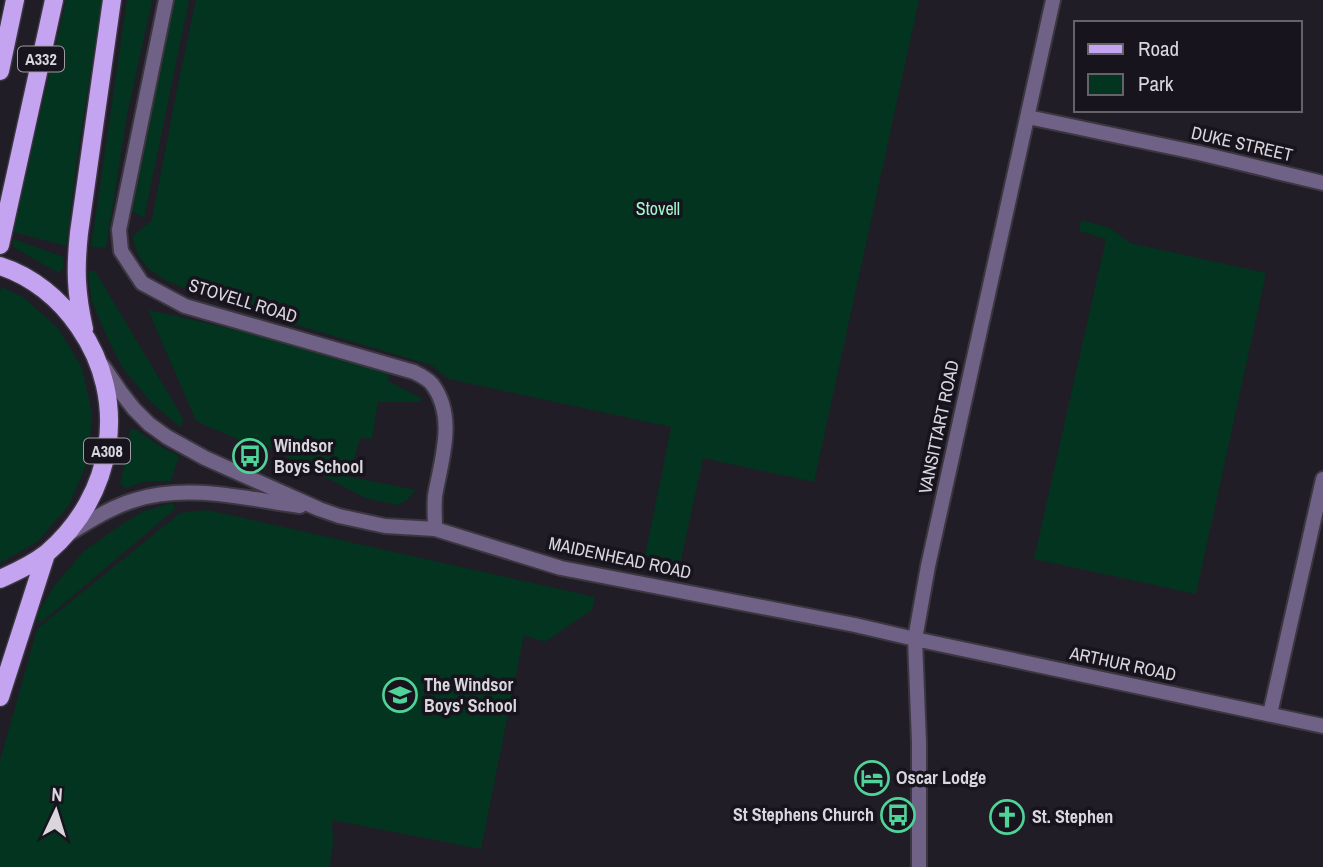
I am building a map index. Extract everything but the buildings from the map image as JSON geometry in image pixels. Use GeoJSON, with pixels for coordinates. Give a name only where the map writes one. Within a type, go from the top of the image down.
{"type":"FeatureCollection","features":[{"type":"Feature","properties":{"kind":"main road","name":"A332"},"geometry":{"type":"LineString","coordinates":[[0,71],[15,0]]}},
{"type":"Feature","properties":{"kind":"main road","name":"A332"},"geometry":{"type":"LineString","coordinates":[[0,245],[54,0]]}},
{"type":"Feature","properties":{"kind":"main road"},"geometry":{"type":"LineString","coordinates":[[85,336],[78,299],[76,266],[112,0]]}},
{"type":"Feature","properties":{"kind":"main road","name":"A308"},"geometry":{"type":"LineString","coordinates":[[0,266],[43,289],[67,311],[97,356],[109,409],[107,451],[92,497],[79,518],[46,554],[0,579]]}},
{"type":"Feature","properties":{"kind":"main road"},"geometry":{"type":"LineString","coordinates":[[0,698],[46,554]]}},
{"type":"Feature","properties":{"kind":"street","name":"STOVELL ROAD"},"geometry":{"type":"LineString","coordinates":[[166,0],[119,230],[121,251],[142,283],[185,306],[414,372],[431,382],[445,412],[447,430],[435,500],[435,529]]}},
{"type":"Feature","properties":{"kind":"street","name":"VANSITTART ROAD"},"geometry":{"type":"LineString","coordinates":[[919,867],[919,743],[915,639],[928,566],[1052,0]]}},
{"type":"Feature","properties":{"kind":"street","name":"DUKE STREET"},"geometry":{"type":"LineString","coordinates":[[1028,117],[1199,153],[1323,183]]}},
{"type":"Feature","properties":{"kind":"street","name":"MAIDENHEAD ROAD"},"geometry":{"type":"LineString","coordinates":[[97,356],[134,409],[167,437],[205,458],[339,516],[385,526],[435,529],[561,568],[915,639]]}},
{"type":"Feature","properties":{"kind":"street"},"geometry":{"type":"LineString","coordinates":[[1270,714],[1323,479]]}},
{"type":"Feature","properties":{"kind":"street","name":"MAIDENHEAD ROAD"},"geometry":{"type":"LineString","coordinates":[[65,536],[119,506],[172,492],[212,494],[319,509]]}},
{"type":"Feature","properties":{"kind":"street","name":"ARTHUR ROAD"},"geometry":{"type":"LineString","coordinates":[[915,639],[1323,726]]}},
{"type":"Feature","properties":{"kind":"green space"},"geometry":{"type":"Polygon","coordinates":[[[66,0],[102,0],[66,246],[13,232],[66,0]]]}},
{"type":"Feature","properties":{"kind":"green space"},"geometry":{"type":"Polygon","coordinates":[[[127,0],[152,0],[127,115],[106,248],[91,247],[127,0]]]}},
{"type":"Feature","properties":{"kind":"green space"},"geometry":{"type":"Polygon","coordinates":[[[173,0],[189,0],[144,218],[132,211],[173,0]]]}},
{"type":"Feature","properties":{"kind":"green space","name":"Stovell"},"geometry":{"type":"Polygon","coordinates":[[[196,0],[919,0],[814,482],[703,458],[680,565],[645,556],[671,427],[449,379],[431,365],[213,300],[167,281],[149,269],[139,257],[132,237],[152,220],[196,0]]]}},
{"type":"Feature","properties":{"kind":"green space"},"geometry":{"type":"Polygon","coordinates":[[[1081,220],[1110,228],[1130,243],[1266,273],[1196,594],[1034,559],[1106,239],[1079,231],[1081,220]]]}},
{"type":"Feature","properties":{"kind":"green space"},"geometry":{"type":"Polygon","coordinates":[[[13,239],[64,257],[63,268],[59,273],[13,247],[13,239]]]}},
{"type":"Feature","properties":{"kind":"green space"},"geometry":{"type":"Polygon","coordinates":[[[88,271],[95,271],[184,420],[180,427],[151,402],[122,367],[92,301],[88,271]]]}},
{"type":"Feature","properties":{"kind":"green space"},"geometry":{"type":"Polygon","coordinates":[[[1,287],[23,297],[58,328],[82,368],[92,414],[88,461],[69,505],[38,541],[0,563],[0,294],[1,287]]]}},
{"type":"Feature","properties":{"kind":"green space"},"geometry":{"type":"Polygon","coordinates":[[[148,310],[269,338],[389,372],[388,381],[421,398],[421,402],[378,402],[372,439],[360,438],[351,471],[288,458],[254,437],[241,441],[196,421],[148,310]]]}},
{"type":"Feature","properties":{"kind":"green space"},"geometry":{"type":"Polygon","coordinates":[[[130,429],[137,430],[179,456],[171,481],[146,481],[126,488],[120,484],[130,429]]]}},
{"type":"Feature","properties":{"kind":"green space"},"geometry":{"type":"Polygon","coordinates":[[[310,469],[416,490],[398,505],[365,498],[310,469]]]}},
{"type":"Feature","properties":{"kind":"green space"},"geometry":{"type":"Polygon","coordinates":[[[173,503],[175,509],[42,622],[34,619],[54,586],[84,551],[144,511],[173,503]]]}},
{"type":"Feature","properties":{"kind":"green space","name":"The Windsor Boys' School"},"geometry":{"type":"Polygon","coordinates":[[[207,510],[595,597],[592,610],[545,642],[524,635],[481,849],[332,820],[333,845],[329,867],[0,867],[0,761],[37,629],[180,513],[207,510]]]}},
{"type":"Feature","properties":{"kind":"place","name":"Windsor Boys School"},"geometry":{"type":"Point","coordinates":[250,456]}},
{"type":"Feature","properties":{"kind":"place","name":"The Windsor Boys' School"},"geometry":{"type":"Point","coordinates":[400,695]}},
{"type":"Feature","properties":{"kind":"place","name":"Oscar Lodge"},"geometry":{"type":"Point","coordinates":[872,778]}},
{"type":"Feature","properties":{"kind":"place","name":"St Stephens Church"},"geometry":{"type":"Point","coordinates":[898,815]}},
{"type":"Feature","properties":{"kind":"place","name":"St. Stephen"},"geometry":{"type":"Point","coordinates":[1007,817]}}]}
